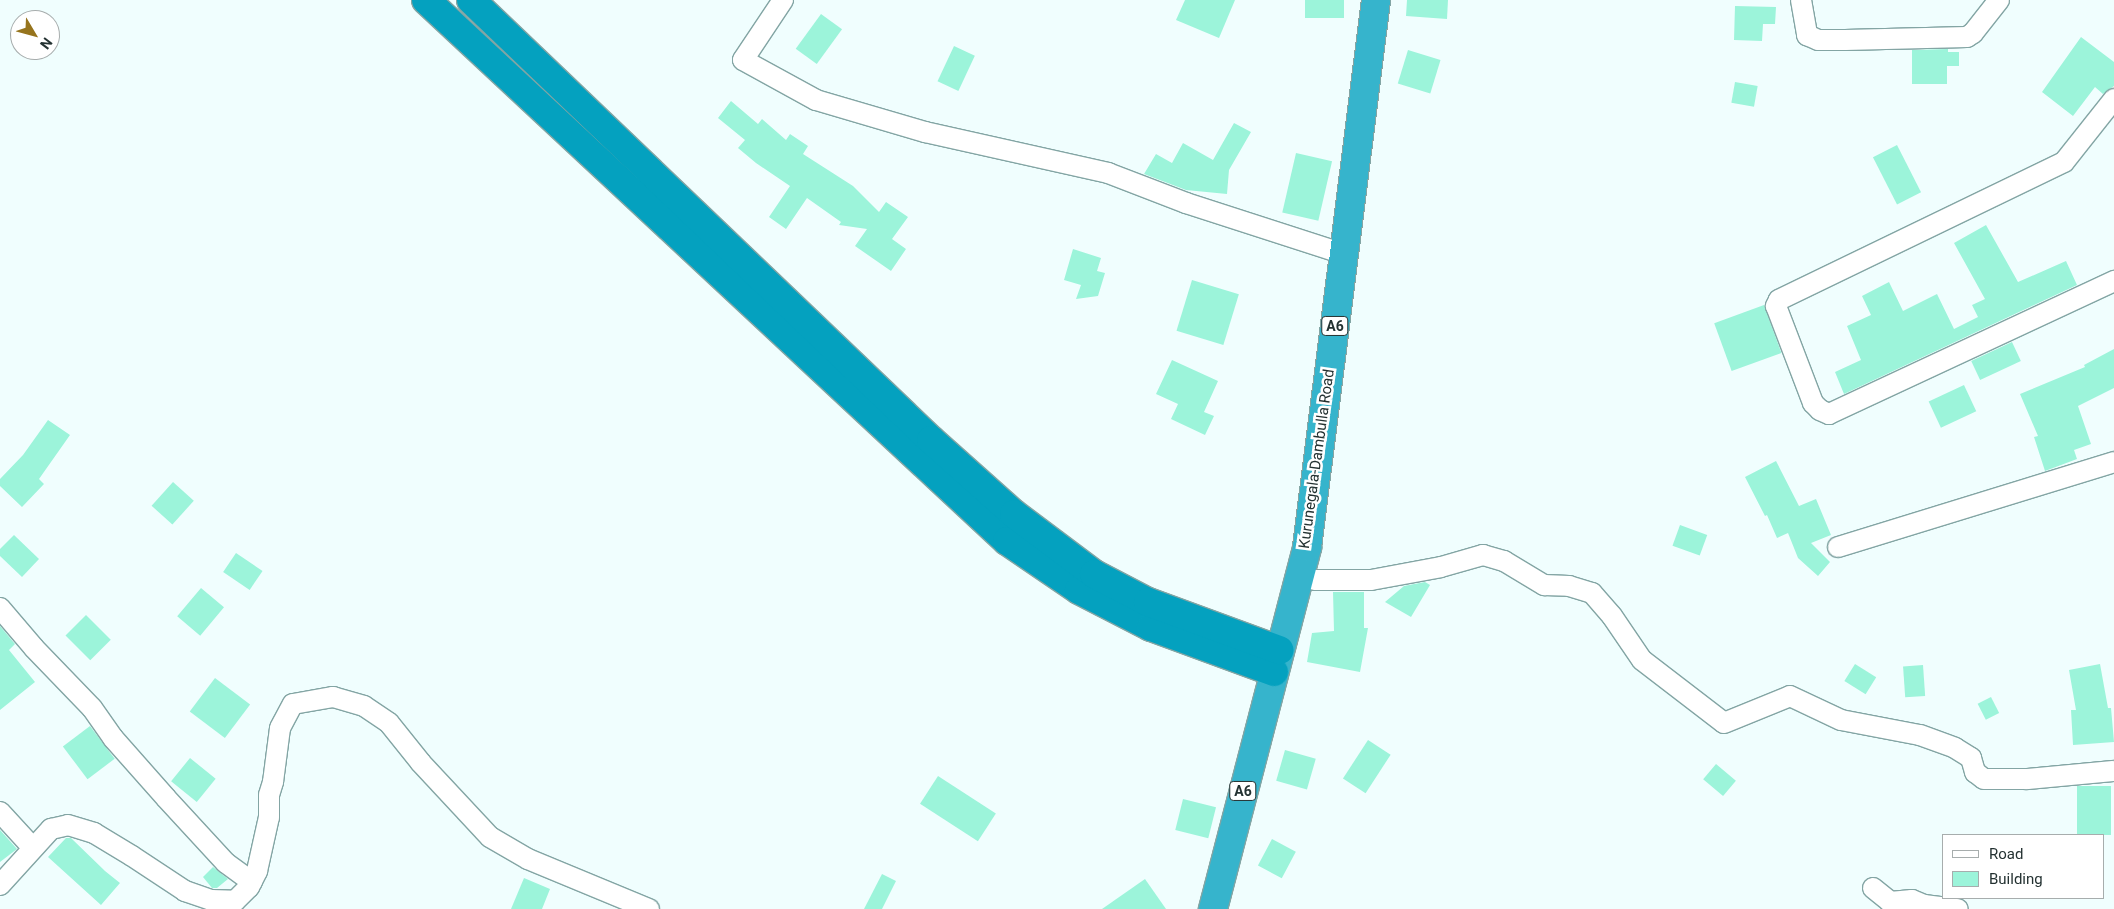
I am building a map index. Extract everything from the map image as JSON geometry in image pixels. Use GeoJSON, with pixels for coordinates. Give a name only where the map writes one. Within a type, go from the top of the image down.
{"type":"FeatureCollection","features":[{"type":"Feature","properties":{"kind":"highway"},"geometry":{"type":"LineString","coordinates":[[426,0],[1007,541],[1079,590],[1151,627],[1276,661]]}},
{"type":"Feature","properties":{"kind":"highway"},"geometry":{"type":"LineString","coordinates":[[471,0],[931,440],[1014,514],[1094,574],[1148,602],[1276,661]]}},
{"type":"Feature","properties":{"kind":"highway","name":"Kurunegala-Dambulla Road"},"geometry":{"type":"LineString","coordinates":[[1213,909],[1307,547],[1376,0]]}},
{"type":"Feature","properties":{"kind":"street"},"geometry":{"type":"LineString","coordinates":[[783,0],[743,60],[816,100],[925,132],[1108,174],[1186,204],[1344,254]]}},
{"type":"Feature","properties":{"kind":"street"},"geometry":{"type":"LineString","coordinates":[[1801,0],[1807,36],[1818,40],[1845,40],[1967,37],[1999,0]]}},
{"type":"Feature","properties":{"kind":"street"},"geometry":{"type":"LineString","coordinates":[[2114,99],[2064,162],[1779,300],[1776,306],[1813,403],[1820,410],[1829,414],[2114,281]]}},
{"type":"Feature","properties":{"kind":"street"},"geometry":{"type":"LineString","coordinates":[[1838,547],[2114,462]]}},
{"type":"Feature","properties":{"kind":"street"},"geometry":{"type":"LineString","coordinates":[[1314,580],[1371,580],[1440,567],[1483,555],[1504,561],[1544,585],[1568,586],[1592,593],[1612,616],[1642,660],[1724,723],[1790,696],[1841,720],[1920,735],[1955,748],[1972,758],[1976,772],[1984,779],[2027,779],[2114,771]]}},
{"type":"Feature","properties":{"kind":"street"},"geometry":{"type":"LineString","coordinates":[[0,608],[34,648],[92,708],[113,738],[166,798],[226,862],[251,882]]}},
{"type":"Feature","properties":{"kind":"street"},"geometry":{"type":"LineString","coordinates":[[0,885],[51,829],[68,825],[94,833],[185,892],[211,900],[235,901],[249,887],[257,871],[269,817],[270,794],[280,728],[293,704],[333,697],[364,706],[389,723],[421,763],[490,837],[528,859],[649,909]]}},
{"type":"Feature","properties":{"kind":"street"},"geometry":{"type":"LineString","coordinates":[[0,812],[33,848]]}},
{"type":"Feature","properties":{"kind":"street"},"geometry":{"type":"LineString","coordinates":[[1873,888],[1890,902],[1912,900],[1924,905],[1958,909]]}},
{"type":"Feature","properties":{"kind":"building"},"geometry":{"type":"Polygon","coordinates":[[[1185,0],[1235,0],[1219,38],[1176,20],[1185,0]]]}},
{"type":"Feature","properties":{"kind":"building"},"geometry":{"type":"Polygon","coordinates":[[[1305,0],[1344,0],[1344,18],[1305,18],[1305,0]]]}},
{"type":"Feature","properties":{"kind":"building"},"geometry":{"type":"Polygon","coordinates":[[[1407,0],[1448,0],[1447,19],[1406,16],[1407,0]]]}},
{"type":"Feature","properties":{"kind":"building"},"geometry":{"type":"Polygon","coordinates":[[[1735,6],[1776,7],[1775,24],[1763,24],[1762,41],[1734,40],[1735,6]]]}},
{"type":"Feature","properties":{"kind":"building"},"geometry":{"type":"Polygon","coordinates":[[[821,14],[842,29],[817,64],[796,49],[821,14]]]}},
{"type":"Feature","properties":{"kind":"building"},"geometry":{"type":"Polygon","coordinates":[[[2081,37],[2114,62],[2114,86],[2103,94],[2095,87],[2073,116],[2042,92],[2081,37]]]}},
{"type":"Feature","properties":{"kind":"building"},"geometry":{"type":"Polygon","coordinates":[[[954,46],[975,56],[958,91],[938,81],[954,46]]]}},
{"type":"Feature","properties":{"kind":"building"},"geometry":{"type":"Polygon","coordinates":[[[1948,49],[1948,52],[1959,52],[1959,66],[1947,66],[1947,84],[1912,84],[1912,50],[1948,49]]]}},
{"type":"Feature","properties":{"kind":"building"},"geometry":{"type":"Polygon","coordinates":[[[1408,50],[1441,60],[1430,93],[1398,83],[1408,50]]]}},
{"type":"Feature","properties":{"kind":"building"},"geometry":{"type":"Polygon","coordinates":[[[1735,82],[1758,86],[1754,107],[1731,103],[1735,82]]]}},
{"type":"Feature","properties":{"kind":"building"},"geometry":{"type":"Polygon","coordinates":[[[731,101],[758,124],[762,119],[786,140],[790,134],[808,146],[803,154],[853,186],[879,212],[886,202],[908,217],[892,239],[906,249],[891,271],[855,246],[867,229],[839,225],[841,222],[807,198],[786,229],[769,217],[790,186],[738,148],[745,140],[718,118],[731,101]]]}},
{"type":"Feature","properties":{"kind":"building"},"geometry":{"type":"Polygon","coordinates":[[[1234,123],[1251,132],[1229,170],[1227,194],[1186,190],[1144,174],[1156,154],[1172,163],[1183,143],[1213,160],[1234,123]]]}},
{"type":"Feature","properties":{"kind":"building"},"geometry":{"type":"Polygon","coordinates":[[[1897,145],[1921,192],[1897,204],[1873,157],[1897,145]]]}},
{"type":"Feature","properties":{"kind":"building"},"geometry":{"type":"Polygon","coordinates":[[[1296,153],[1332,161],[1318,221],[1282,212],[1296,153]]]}},
{"type":"Feature","properties":{"kind":"building"},"geometry":{"type":"Polygon","coordinates":[[[1986,225],[2018,282],[2066,261],[2077,285],[1844,394],[1835,372],[1861,360],[1847,326],[1871,315],[1862,296],[1889,282],[1903,311],[1937,294],[1954,329],[1978,317],[1972,305],[1985,299],[1954,243],[1986,225]]]}},
{"type":"Feature","properties":{"kind":"building"},"geometry":{"type":"Polygon","coordinates":[[[1073,249],[1101,258],[1097,271],[1105,273],[1098,296],[1076,299],[1081,285],[1064,280],[1073,249]]]}},
{"type":"Feature","properties":{"kind":"building"},"geometry":{"type":"Polygon","coordinates":[[[1192,280],[1239,294],[1223,345],[1177,331],[1192,280]]]}},
{"type":"Feature","properties":{"kind":"building"},"geometry":{"type":"Polygon","coordinates":[[[1764,305],[1781,353],[1732,371],[1714,323],[1764,305]]]}},
{"type":"Feature","properties":{"kind":"building"},"geometry":{"type":"Polygon","coordinates":[[[2012,342],[2021,361],[1980,380],[1971,361],[2012,342]]]}},
{"type":"Feature","properties":{"kind":"building"},"geometry":{"type":"Polygon","coordinates":[[[2114,349],[2114,388],[2078,406],[2091,444],[2074,450],[2077,459],[2045,471],[2034,437],[2038,436],[2020,394],[2085,367],[2084,365],[2114,349]]]}},
{"type":"Feature","properties":{"kind":"building"},"geometry":{"type":"Polygon","coordinates":[[[1172,360],[1218,381],[1204,412],[1214,416],[1205,435],[1171,419],[1178,404],[1156,394],[1172,360]]]}},
{"type":"Feature","properties":{"kind":"building"},"geometry":{"type":"Polygon","coordinates":[[[1964,385],[1976,411],[1941,428],[1929,401],[1964,385]]]}},
{"type":"Feature","properties":{"kind":"building"},"geometry":{"type":"Polygon","coordinates":[[[48,420],[70,435],[39,479],[44,484],[22,507],[0,486],[0,479],[23,455],[48,420]]]}},
{"type":"Feature","properties":{"kind":"building"},"geometry":{"type":"Polygon","coordinates":[[[1776,461],[1799,506],[1816,499],[1831,535],[1811,543],[1830,562],[1818,576],[1798,558],[1788,533],[1777,538],[1767,515],[1765,516],[1745,477],[1776,461]]]}},
{"type":"Feature","properties":{"kind":"building"},"geometry":{"type":"Polygon","coordinates":[[[173,482],[194,501],[172,525],[152,506],[173,482]]]}},
{"type":"Feature","properties":{"kind":"building"},"geometry":{"type":"Polygon","coordinates":[[[1680,525],[1707,535],[1700,556],[1672,546],[1680,525]]]}},
{"type":"Feature","properties":{"kind":"building"},"geometry":{"type":"Polygon","coordinates":[[[14,535],[39,559],[22,577],[0,556],[0,549],[14,535]]]}},
{"type":"Feature","properties":{"kind":"building"},"geometry":{"type":"Polygon","coordinates":[[[236,553],[263,571],[250,590],[223,572],[236,553]]]}},
{"type":"Feature","properties":{"kind":"building"},"geometry":{"type":"Polygon","coordinates":[[[1425,582],[1430,585],[1411,617],[1385,602],[1404,586],[1425,582]]]}},
{"type":"Feature","properties":{"kind":"building"},"geometry":{"type":"Polygon","coordinates":[[[201,588],[224,607],[200,636],[177,616],[201,588]]]}},
{"type":"Feature","properties":{"kind":"building"},"geometry":{"type":"Polygon","coordinates":[[[1333,592],[1364,592],[1364,628],[1368,628],[1360,672],[1307,662],[1312,633],[1334,631],[1333,592]]]}},
{"type":"Feature","properties":{"kind":"building"},"geometry":{"type":"Polygon","coordinates":[[[86,615],[111,640],[90,660],[65,636],[86,615]]]}},
{"type":"Feature","properties":{"kind":"building"},"geometry":{"type":"Polygon","coordinates":[[[0,626],[15,644],[9,650],[35,682],[0,710],[0,626]]]}},
{"type":"Feature","properties":{"kind":"building"},"geometry":{"type":"Polygon","coordinates":[[[1855,664],[1876,677],[1866,694],[1844,681],[1855,664]]]}},
{"type":"Feature","properties":{"kind":"building"},"geometry":{"type":"Polygon","coordinates":[[[2100,664],[2108,708],[2111,708],[2114,742],[2073,745],[2071,710],[2076,710],[2069,670],[2100,664]]]}},
{"type":"Feature","properties":{"kind":"building"},"geometry":{"type":"Polygon","coordinates":[[[1923,665],[1925,696],[1905,697],[1903,666],[1923,665]]]}},
{"type":"Feature","properties":{"kind":"building"},"geometry":{"type":"Polygon","coordinates":[[[215,678],[250,704],[225,738],[190,712],[215,678]]]}},
{"type":"Feature","properties":{"kind":"building"},"geometry":{"type":"Polygon","coordinates":[[[1991,697],[1999,713],[1986,720],[1978,704],[1991,697]]]}},
{"type":"Feature","properties":{"kind":"building"},"geometry":{"type":"Polygon","coordinates":[[[90,726],[115,759],[88,779],[63,746],[90,726]]]}},
{"type":"Feature","properties":{"kind":"building"},"geometry":{"type":"Polygon","coordinates":[[[1368,740],[1391,755],[1366,793],[1343,779],[1368,740]]]}},
{"type":"Feature","properties":{"kind":"building"},"geometry":{"type":"Polygon","coordinates":[[[1285,750],[1316,759],[1307,790],[1276,781],[1285,750]]]}},
{"type":"Feature","properties":{"kind":"building"},"geometry":{"type":"Polygon","coordinates":[[[190,758],[216,779],[197,802],[171,781],[190,758]]]}},
{"type":"Feature","properties":{"kind":"building"},"geometry":{"type":"Polygon","coordinates":[[[1716,764],[1736,781],[1723,796],[1703,779],[1716,764]]]}},
{"type":"Feature","properties":{"kind":"building"},"geometry":{"type":"Polygon","coordinates":[[[938,776],[996,814],[978,841],[920,804],[938,776]]]}},
{"type":"Feature","properties":{"kind":"building"},"geometry":{"type":"Polygon","coordinates":[[[2077,786],[2111,786],[2111,835],[2077,834],[2077,786]]]}},
{"type":"Feature","properties":{"kind":"building"},"geometry":{"type":"Polygon","coordinates":[[[1183,799],[1216,807],[1208,838],[1175,830],[1183,799]]]}},
{"type":"Feature","properties":{"kind":"building"},"geometry":{"type":"Polygon","coordinates":[[[0,830],[17,849],[0,862],[0,830]]]}},
{"type":"Feature","properties":{"kind":"building"},"geometry":{"type":"Polygon","coordinates":[[[66,838],[71,838],[120,883],[101,905],[48,857],[66,838]]]}},
{"type":"Feature","properties":{"kind":"building"},"geometry":{"type":"Polygon","coordinates":[[[1272,839],[1296,852],[1282,878],[1258,865],[1272,839]]]}},
{"type":"Feature","properties":{"kind":"building"},"geometry":{"type":"Polygon","coordinates":[[[213,867],[228,879],[217,888],[212,888],[203,877],[213,867]]]}},
{"type":"Feature","properties":{"kind":"building"},"geometry":{"type":"Polygon","coordinates":[[[882,874],[896,881],[882,909],[864,909],[882,874]]]}},
{"type":"Feature","properties":{"kind":"building"},"geometry":{"type":"Polygon","coordinates":[[[524,878],[550,889],[542,909],[511,909],[524,878]]]}},
{"type":"Feature","properties":{"kind":"building"},"geometry":{"type":"Polygon","coordinates":[[[1145,879],[1166,909],[1102,909],[1145,879]]]}}]}
